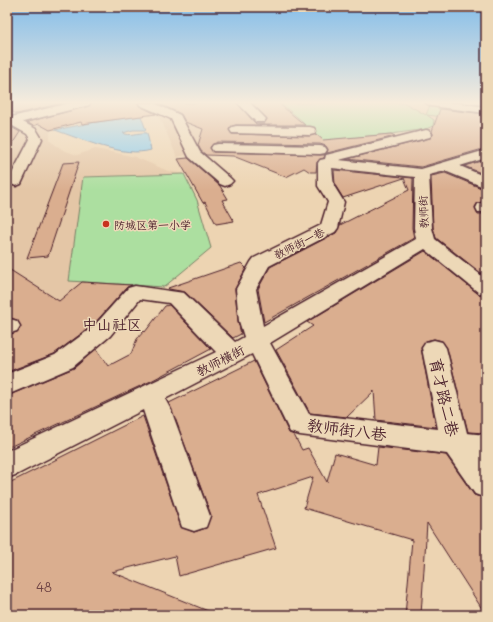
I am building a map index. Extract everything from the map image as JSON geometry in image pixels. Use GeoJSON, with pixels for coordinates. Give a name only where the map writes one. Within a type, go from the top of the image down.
{"type":"FeatureCollection","features":[{"type":"Feature","properties":{"kind":"street"},"geometry":{"type":"LineString","coordinates":[[16,180],[36,140],[32,132]]}},
{"type":"Feature","properties":{"kind":"street"},"geometry":{"type":"LineString","coordinates":[[183,132],[194,154],[225,181]]}},
{"type":"Feature","properties":{"kind":"street"},"geometry":{"type":"LineString","coordinates":[[247,132],[317,145],[422,173],[486,154]]}},
{"type":"Feature","properties":{"kind":"street"},"geometry":{"type":"LineString","coordinates":[[220,143],[317,145],[426,134]]}},
{"type":"Feature","properties":{"kind":"street","name":"教师街一巷"},"geometry":{"type":"LineString","coordinates":[[257,341],[250,321],[246,289],[261,262],[329,228],[336,202],[326,186],[317,145]]}},
{"type":"Feature","properties":{"kind":"street"},"geometry":{"type":"LineString","coordinates":[[446,166],[486,183]]}},
{"type":"Feature","properties":{"kind":"street","name":"教师街"},"geometry":{"type":"LineString","coordinates":[[422,173],[423,228],[426,241],[481,280]]}},
{"type":"Feature","properties":{"kind":"street","name":"教师横街"},"geometry":{"type":"LineString","coordinates":[[7,465],[233,354],[426,241]]}},
{"type":"Feature","properties":{"kind":"street"},"geometry":{"type":"LineString","coordinates":[[7,385],[64,361],[102,331],[135,292],[176,298],[233,354]]}},
{"type":"Feature","properties":{"kind":"street","name":"教师街八巷"},"geometry":{"type":"LineString","coordinates":[[257,341],[300,424],[486,447]]}},
{"type":"Feature","properties":{"kind":"street","name":"育才路二巷"},"geometry":{"type":"LineString","coordinates":[[434,348],[455,443],[486,484]]}},
{"type":"Feature","properties":{"kind":"street"},"geometry":{"type":"LineString","coordinates":[[148,396],[157,410],[194,516]]}},
{"type":"Feature","properties":{"kind":"shaded area","name":"防城区第一小学"},"geometry":{"type":"Polygon","coordinates":[[[7,132],[50,132],[50,141],[63,150],[77,155],[95,149],[135,157],[168,171],[184,174],[197,200],[211,248],[164,287],[82,282],[31,327],[7,338],[7,132]]]}},
{"type":"Feature","properties":{"kind":"shaded area"},"geometry":{"type":"Polygon","coordinates":[[[166,132],[203,132],[195,153],[177,157],[166,132]]]}},
{"type":"Feature","properties":{"kind":"shaded area"},"geometry":{"type":"Polygon","coordinates":[[[395,132],[435,132],[428,134],[395,132]]]}},
{"type":"Feature","properties":{"kind":"green space"},"geometry":{"type":"Polygon","coordinates":[[[314,132],[405,132],[391,134],[319,141],[314,132]]]}},
{"type":"Feature","properties":{"kind":"green space"},"geometry":{"type":"Polygon","coordinates":[[[184,174],[197,200],[211,248],[164,287],[69,281],[83,177],[184,174]]]}},
{"type":"Feature","properties":{"kind":"water"},"geometry":{"type":"Polygon","coordinates":[[[61,132],[126,132],[123,133],[128,135],[147,133],[151,150],[128,152],[90,142],[61,132]]]}},
{"type":"Feature","properties":{"kind":"building"},"geometry":{"type":"Polygon","coordinates":[[[7,132],[20,132],[7,152],[7,132]]]}},
{"type":"Feature","properties":{"kind":"building"},"geometry":{"type":"Polygon","coordinates":[[[202,132],[310,136],[316,134],[323,140],[391,134],[395,136],[327,153],[328,149],[326,146],[320,144],[218,142],[210,147],[213,152],[325,155],[324,158],[317,162],[316,172],[310,172],[304,168],[286,177],[233,156],[206,155],[201,151],[198,145],[202,132]]]}},
{"type":"Feature","properties":{"kind":"building"},"geometry":{"type":"Polygon","coordinates":[[[432,132],[486,132],[486,148],[421,167],[347,159],[430,138],[433,135],[432,132]]]}},
{"type":"Feature","properties":{"kind":"building"},"geometry":{"type":"Polygon","coordinates":[[[188,158],[220,186],[228,199],[222,200],[234,221],[216,224],[205,202],[203,203],[178,159],[188,158]]]}},
{"type":"Feature","properties":{"kind":"building"},"geometry":{"type":"Polygon","coordinates":[[[484,160],[486,161],[486,175],[464,166],[484,160]]]}},
{"type":"Feature","properties":{"kind":"building"},"geometry":{"type":"Polygon","coordinates":[[[79,162],[48,256],[27,258],[63,163],[79,162]]]}},
{"type":"Feature","properties":{"kind":"building"},"geometry":{"type":"Polygon","coordinates":[[[334,170],[413,178],[412,228],[414,238],[264,322],[258,289],[270,267],[336,233],[340,225],[409,190],[404,178],[343,198],[335,185],[334,170]]]}},
{"type":"Feature","properties":{"kind":"building"},"geometry":{"type":"Polygon","coordinates":[[[445,173],[486,190],[486,201],[478,203],[475,207],[478,214],[486,214],[486,271],[481,273],[436,238],[433,228],[431,176],[445,173]]]}},
{"type":"Feature","properties":{"kind":"building"},"geometry":{"type":"Polygon","coordinates":[[[425,251],[486,300],[486,433],[468,432],[447,348],[442,341],[434,339],[426,341],[421,348],[436,427],[376,420],[374,391],[347,417],[310,413],[276,350],[313,326],[307,322],[425,251]]]}},
{"type":"Feature","properties":{"kind":"building"},"geometry":{"type":"Polygon","coordinates":[[[241,263],[246,268],[235,289],[238,321],[241,334],[233,338],[185,292],[168,288],[241,263]]]}},
{"type":"Feature","properties":{"kind":"building"},"geometry":{"type":"Polygon","coordinates":[[[7,268],[59,301],[82,282],[132,285],[127,287],[93,325],[54,354],[7,372],[7,335],[17,332],[21,327],[17,320],[7,317],[7,268]]]}},
{"type":"Feature","properties":{"kind":"building"},"geometry":{"type":"Polygon","coordinates":[[[169,305],[211,349],[151,381],[7,448],[7,396],[74,368],[96,349],[108,366],[131,354],[137,339],[144,331],[145,332],[165,306],[169,305]]]}},
{"type":"Feature","properties":{"kind":"building"},"geometry":{"type":"Polygon","coordinates":[[[254,361],[289,433],[294,435],[302,450],[308,448],[327,482],[335,453],[376,465],[378,447],[446,455],[474,495],[486,499],[486,615],[427,523],[421,615],[405,615],[412,540],[304,508],[313,477],[258,495],[276,548],[179,576],[175,556],[112,572],[218,615],[7,615],[7,484],[143,416],[181,527],[194,532],[206,528],[211,515],[169,403],[254,361]]]}},
{"type":"Feature","properties":{"kind":"place","name":"防城区第一小学"},"geometry":{"type":"Point","coordinates":[106,224]}},
{"type":"Feature","properties":{"kind":"district","name":"中山社区"},"geometry":{"type":"Point","coordinates":[112,324]}}]}
